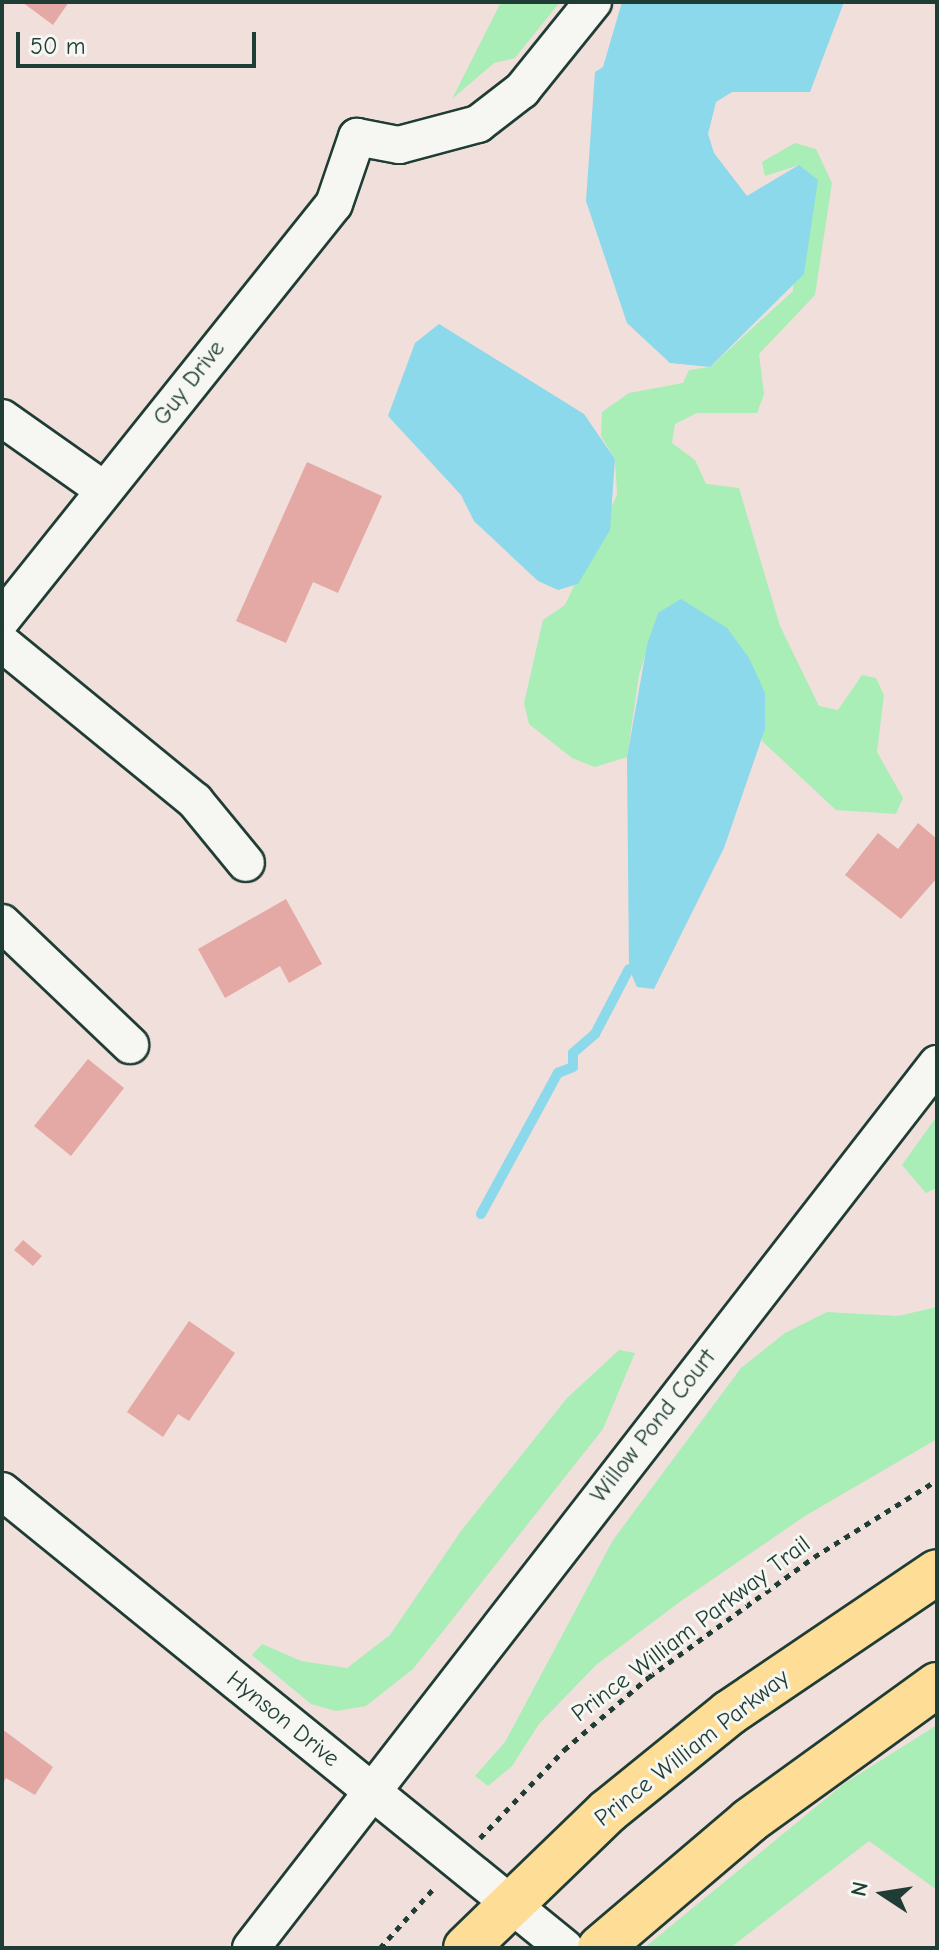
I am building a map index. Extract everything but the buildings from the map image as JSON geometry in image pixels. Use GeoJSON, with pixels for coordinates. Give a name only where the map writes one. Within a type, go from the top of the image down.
{"type":"FeatureCollection","features":[{"type":"Feature","properties":{"kind":"highway","name":"Prince William Parkway"},"geometry":{"type":"LineString","coordinates":[[466,1948],[509,1903],[729,1713],[937,1572]]}},
{"type":"Feature","properties":{"kind":"highway"},"geometry":{"type":"LineString","coordinates":[[600,1948],[749,1821],[937,1685]]}},
{"type":"Feature","properties":{"kind":"street","name":"Guy Drive"},"geometry":{"type":"LineString","coordinates":[[2,619],[334,204],[357,137],[399,145],[478,124],[522,90],[593,2]]}},
{"type":"Feature","properties":{"kind":"street"},"geometry":{"type":"LineString","coordinates":[[2,418],[104,490]]}},
{"type":"Feature","properties":{"kind":"street"},"geometry":{"type":"LineString","coordinates":[[2,643],[195,801],[246,863]]}},
{"type":"Feature","properties":{"kind":"street"},"geometry":{"type":"LineString","coordinates":[[2,923],[130,1045]]}},
{"type":"Feature","properties":{"kind":"street","name":"Willow Pond Court"},"geometry":{"type":"LineString","coordinates":[[251,1948],[937,1064]]}},
{"type":"Feature","properties":{"kind":"street","name":"Hynson Drive"},"geometry":{"type":"LineString","coordinates":[[2,1491],[565,1948]]}},
{"type":"Feature","properties":{"kind":"path","name":"Prince William Parkway Trail"},"geometry":{"type":"LineString","coordinates":[[486,1832],[582,1733],[649,1677],[824,1550],[937,1480]]}},
{"type":"Feature","properties":{"kind":"path"},"geometry":{"type":"LineString","coordinates":[[380,1948],[418,1906]]}},
{"type":"Feature","properties":{"kind":"green space"},"geometry":{"type":"Polygon","coordinates":[[[501,2],[560,2],[515,58],[494,63],[452,99],[501,2]]]}},
{"type":"Feature","properties":{"kind":"green space"},"geometry":{"type":"Polygon","coordinates":[[[795,143],[816,149],[832,183],[815,295],[759,354],[764,394],[757,413],[697,413],[675,424],[672,443],[695,460],[706,484],[739,488],[780,626],[819,706],[838,710],[862,675],[876,678],[884,695],[877,752],[903,798],[896,814],[836,810],[762,741],[765,693],[658,613],[639,675],[627,757],[595,767],[572,758],[529,724],[524,703],[543,620],[565,605],[617,495],[615,459],[601,436],[602,412],[629,393],[683,383],[689,370],[710,367],[793,291],[799,165],[765,176],[762,162],[795,143]]]}},
{"type":"Feature","properties":{"kind":"green space"},"geometry":{"type":"Polygon","coordinates":[[[937,1116],[937,1188],[926,1193],[902,1165],[937,1116]]]}},
{"type":"Feature","properties":{"kind":"green space"},"geometry":{"type":"Polygon","coordinates":[[[937,1307],[937,1439],[805,1516],[681,1601],[596,1665],[539,1724],[512,1766],[488,1786],[475,1776],[505,1742],[613,1540],[741,1368],[785,1333],[827,1312],[898,1316],[937,1307]]]}},
{"type":"Feature","properties":{"kind":"green space"},"geometry":{"type":"Polygon","coordinates":[[[619,1350],[635,1353],[603,1429],[413,1669],[366,1706],[336,1711],[311,1704],[252,1655],[262,1644],[301,1661],[347,1668],[390,1635],[461,1531],[567,1398],[619,1350]]]}},
{"type":"Feature","properties":{"kind":"green space"},"geometry":{"type":"Polygon","coordinates":[[[937,1725],[937,1890],[869,1841],[730,1948],[644,1948],[845,1783],[937,1725]]]}},
{"type":"Feature","properties":{"kind":"water"},"geometry":{"type":"Polygon","coordinates":[[[622,2],[844,2],[810,92],[732,92],[716,102],[708,134],[714,153],[747,196],[799,165],[818,180],[804,274],[710,367],[670,363],[627,323],[586,201],[595,72],[603,67],[622,2]]]}},
{"type":"Feature","properties":{"kind":"water"},"geometry":{"type":"Polygon","coordinates":[[[439,324],[584,414],[615,459],[610,530],[578,584],[558,590],[538,581],[474,521],[461,495],[388,416],[415,343],[439,324]]]}},
{"type":"Feature","properties":{"kind":"water"},"geometry":{"type":"Polygon","coordinates":[[[681,599],[727,628],[749,658],[765,693],[765,729],[724,848],[654,989],[637,987],[629,969],[627,757],[647,645],[658,613],[681,599]]]}},
{"type":"Feature","properties":{"kind":"waterway"},"geometry":{"type":"LineString","coordinates":[[481,1214],[558,1073],[573,1067],[573,1053],[595,1034],[629,969]]}}]}
